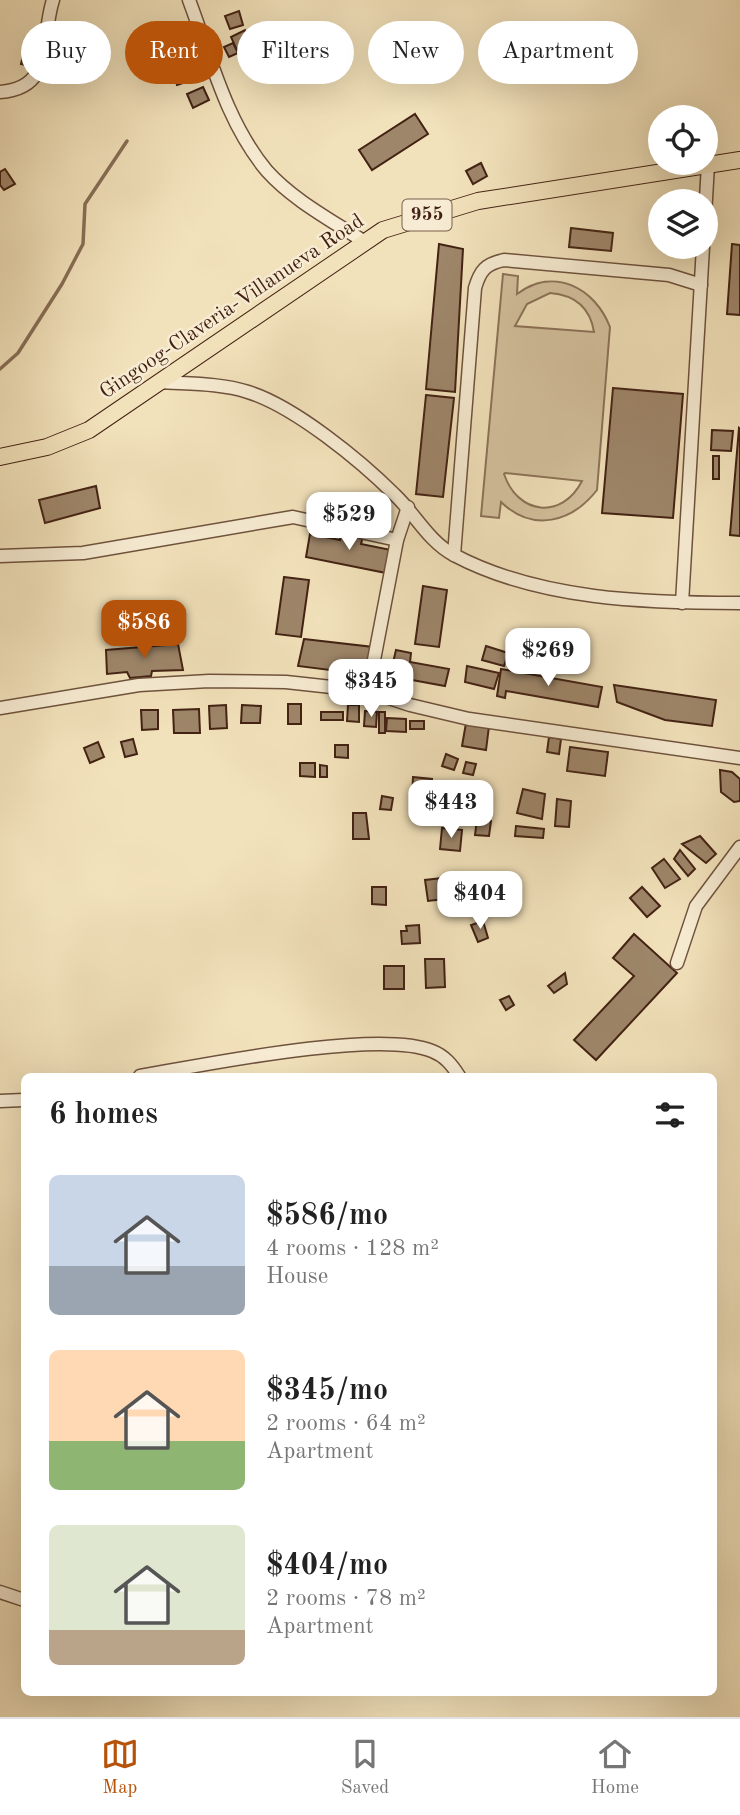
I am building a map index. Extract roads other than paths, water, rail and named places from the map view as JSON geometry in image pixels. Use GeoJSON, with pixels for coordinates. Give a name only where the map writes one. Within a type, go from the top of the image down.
{"type":"FeatureCollection","features":[{"type":"Feature","properties":{"kind":"main road","name":"Gingoog-Claveria-Villanueva Road"},"geometry":{"type":"LineString","coordinates":[[718,163],[740,160]]}},
{"type":"Feature","properties":{"kind":"main road","name":"Gingoog-Claveria-Villanueva Road"},"geometry":{"type":"LineString","coordinates":[[0,457],[68,441],[159,382],[363,241],[399,224],[478,201],[648,174]]}},
{"type":"Feature","properties":{"kind":"street"},"geometry":{"type":"LineString","coordinates":[[0,92],[20,90],[33,82],[41,69],[48,16],[53,0]]}},
{"type":"Feature","properties":{"kind":"street"},"geometry":{"type":"LineString","coordinates":[[188,0],[218,84],[256,155],[290,192],[363,241]]}},
{"type":"Feature","properties":{"kind":"street"},"geometry":{"type":"LineString","coordinates":[[682,603],[703,259]]}},
{"type":"Feature","properties":{"kind":"street"},"geometry":{"type":"LineString","coordinates":[[454,555],[475,288],[480,272],[489,264],[504,260],[669,275],[701,285]]}},
{"type":"Feature","properties":{"kind":"street"},"geometry":{"type":"LineString","coordinates":[[159,382],[217,386],[247,392],[279,404],[349,453],[408,507],[431,538],[454,555],[493,573],[533,584],[617,598],[740,604]]}},
{"type":"Feature","properties":{"kind":"street"},"geometry":{"type":"LineString","coordinates":[[368,691],[397,540],[408,507]]}},
{"type":"Feature","properties":{"kind":"street"},"geometry":{"type":"LineString","coordinates":[[0,556],[83,552],[293,517],[397,540]]}},
{"type":"Feature","properties":{"kind":"street"},"geometry":{"type":"LineString","coordinates":[[0,708],[139,685],[209,681],[286,682],[368,691],[410,705],[469,719],[740,758]]}},
{"type":"Feature","properties":{"kind":"street"},"geometry":{"type":"LineString","coordinates":[[677,963],[696,906],[740,847]]}},
{"type":"Feature","properties":{"kind":"street"},"geometry":{"type":"LineString","coordinates":[[161,1073],[359,1045],[410,1046],[432,1051],[450,1062],[456,1073]]}},
{"type":"Feature","properties":{"kind":"street"},"geometry":{"type":"LineString","coordinates":[[0,1101],[21,1100]]}},
{"type":"Feature","properties":{"kind":"street"},"geometry":{"type":"LineString","coordinates":[[0,1592],[21,1599]]}},
{"type":"Feature","properties":{"kind":"waterway"},"geometry":{"type":"LineString","coordinates":[[0,369],[18,353],[62,284],[83,244],[85,204],[127,141]]}}]}
